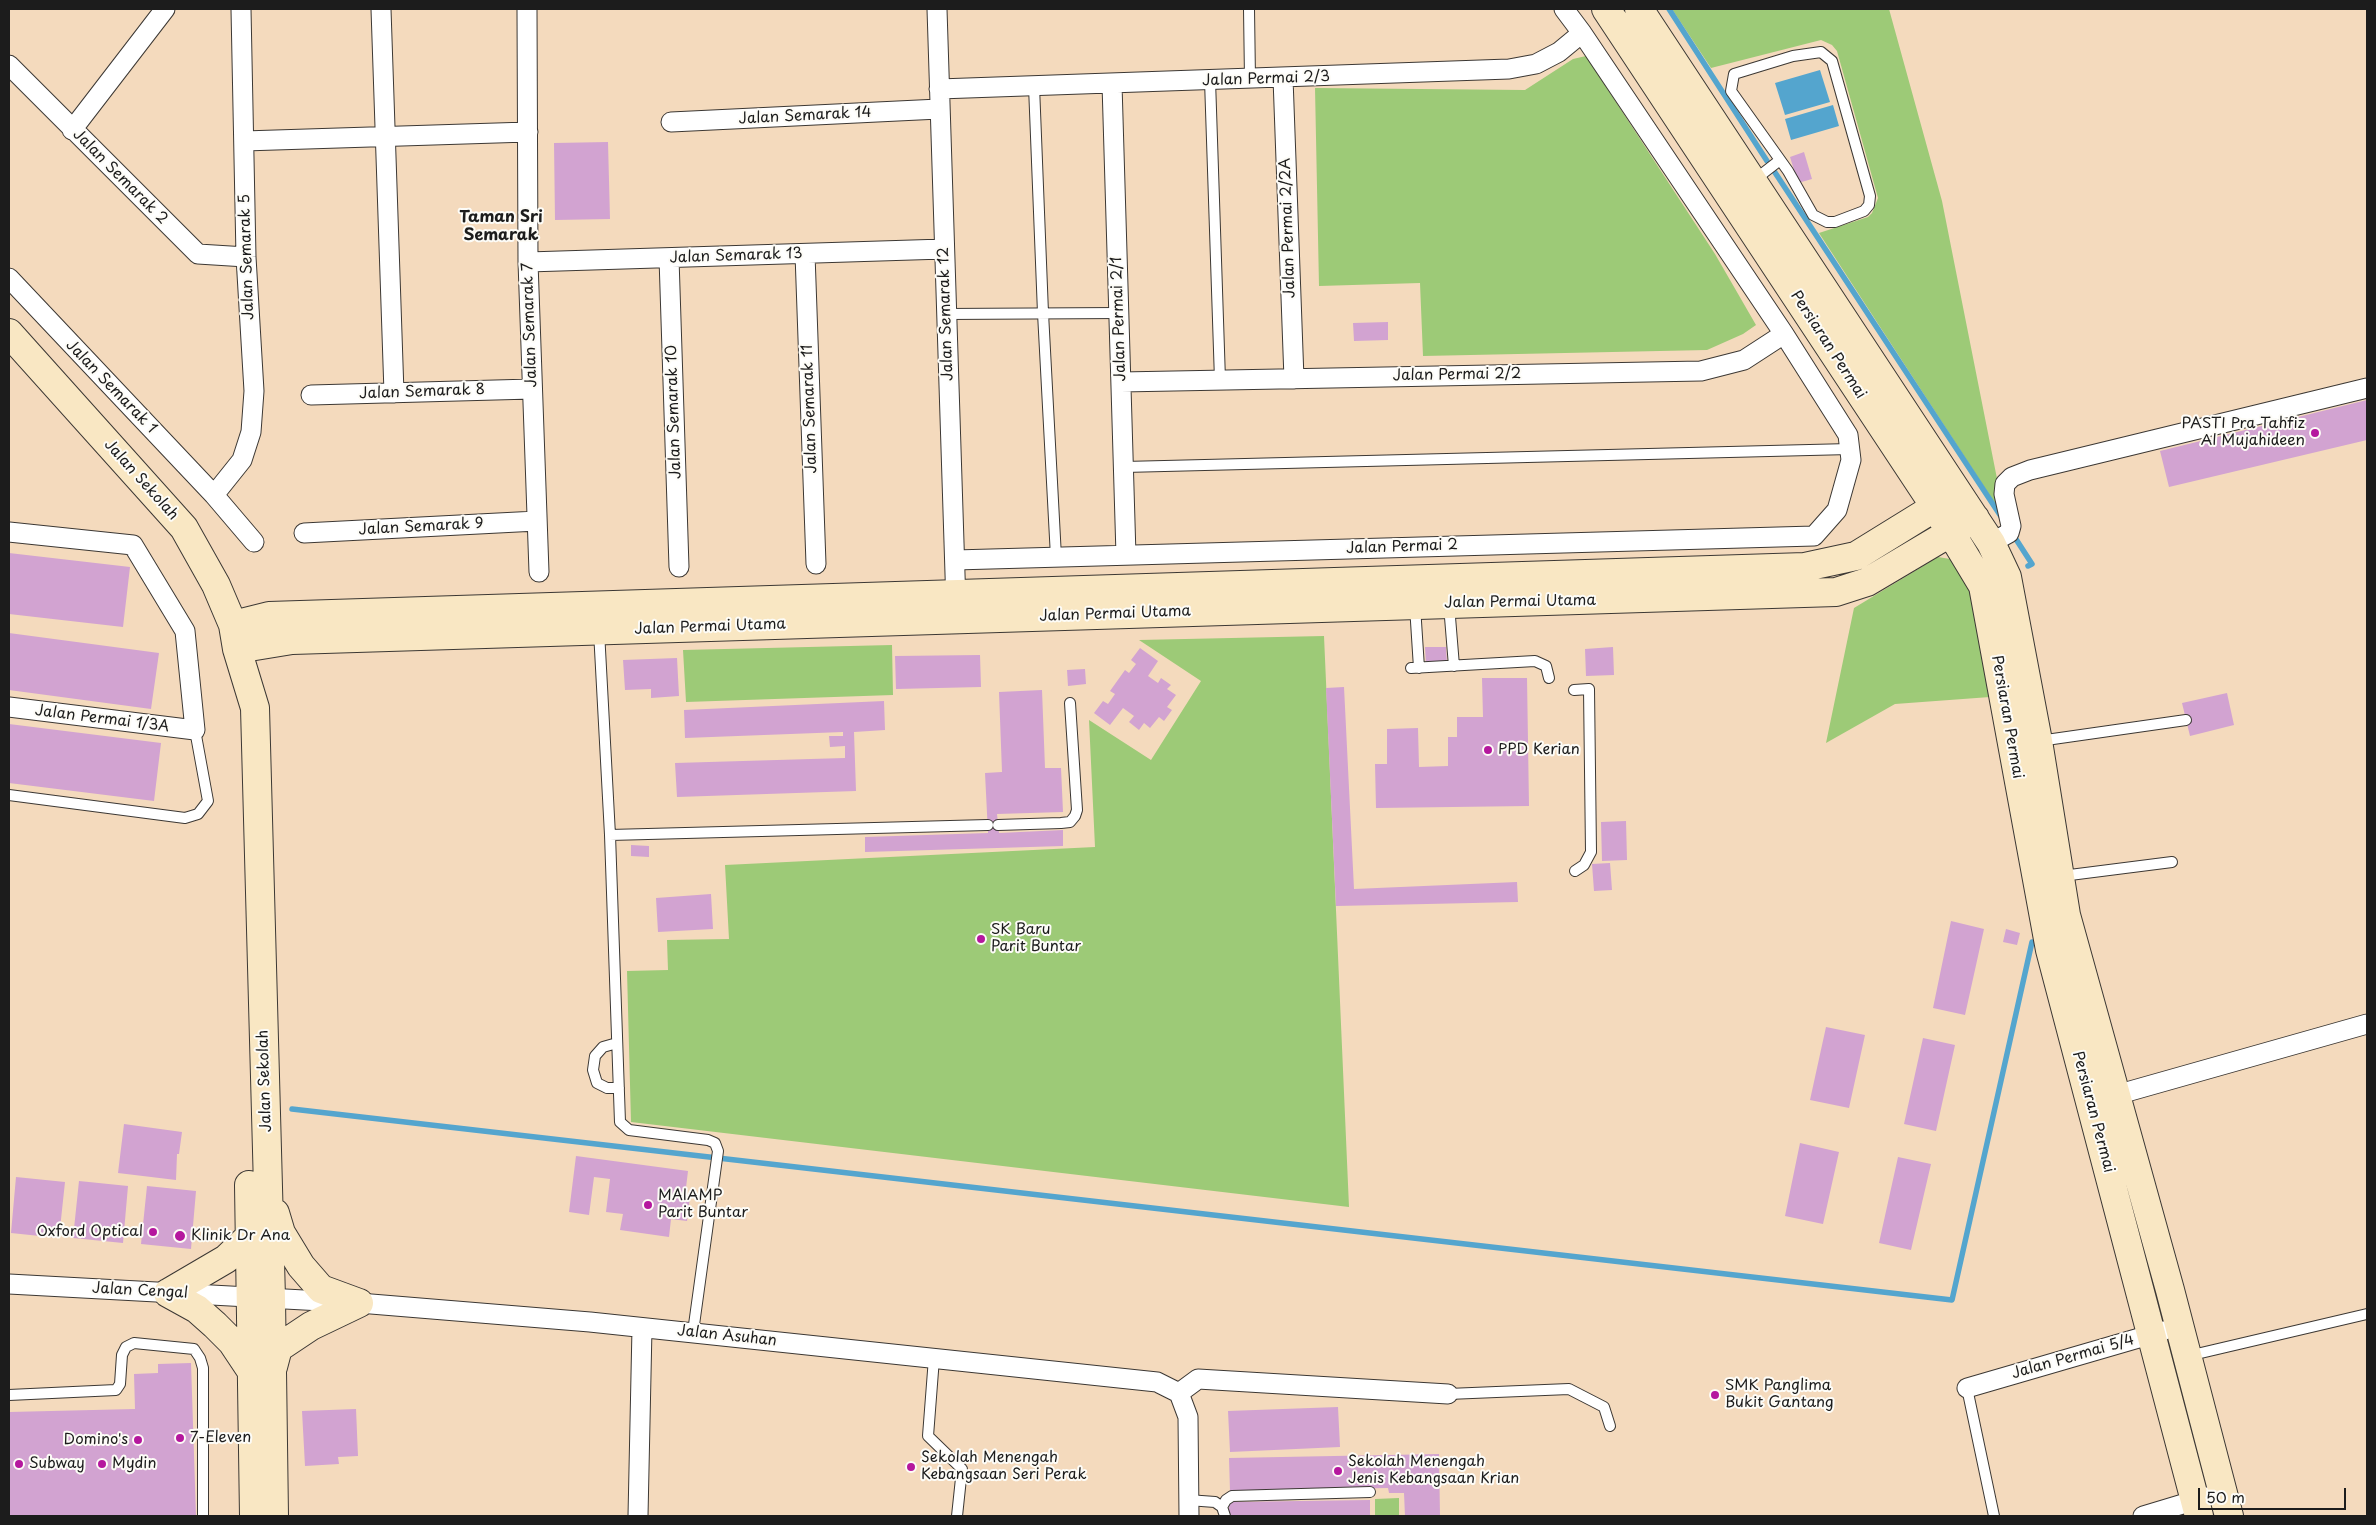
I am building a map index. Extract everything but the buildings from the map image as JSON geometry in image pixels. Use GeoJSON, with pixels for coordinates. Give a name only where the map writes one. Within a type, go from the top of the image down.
{"type":"FeatureCollection","features":[{"type":"Feature","properties":{"kind":"street"},"geometry":{"type":"LineString","coordinates":[[72,130],[165,9]]}},
{"type":"Feature","properties":{"kind":"street","name":"Jalan Semarak 5"},"geometry":{"type":"LineString","coordinates":[[214,495],[242,460],[251,432],[254,391],[246,257],[241,9]]}},
{"type":"Feature","properties":{"kind":"street"},"geometry":{"type":"LineString","coordinates":[[381,9],[394,393]]}},
{"type":"Feature","properties":{"kind":"street","name":"Jalan Semarak 7"},"geometry":{"type":"LineString","coordinates":[[527,9],[528,262],[539,572]]}},
{"type":"Feature","properties":{"kind":"street","name":"Jalan Semarak 12"},"geometry":{"type":"LineString","coordinates":[[937,9],[956,606]]}},
{"type":"Feature","properties":{"kind":"street"},"geometry":{"type":"LineString","coordinates":[[1564,9],[1784,334],[1848,435],[1850,449]]}},
{"type":"Feature","properties":{"kind":"street","name":"Persiaran Permai"},"geometry":{"type":"LineString","coordinates":[[1606,9],[1947,500],[1975,518],[1992,543],[2008,577],[2038,742],[2066,915],[2188,1356],[2226,1504]]}},
{"type":"Feature","properties":{"kind":"street","name":"Persiaran Permai"},"geometry":{"type":"LineString","coordinates":[[1638,9],[1752,181],[1947,500],[1950,532],[1983,586],[2050,950],[2197,1508]]}},
{"type":"Feature","properties":{"kind":"street","name":"Jalan Permai 2/3"},"geometry":{"type":"LineString","coordinates":[[939,90],[1510,69],[1536,64],[1560,52],[1582,33]]}},
{"type":"Feature","properties":{"kind":"street","name":"Jalan Semarak 2"},"geometry":{"type":"LineString","coordinates":[[9,65],[198,254],[246,257]]}},
{"type":"Feature","properties":{"kind":"street","name":"Jalan Permai 2/2A"},"geometry":{"type":"LineString","coordinates":[[1283,78],[1294,379]]}},
{"type":"Feature","properties":{"kind":"street","name":"Jalan Permai 2/1"},"geometry":{"type":"LineString","coordinates":[[1112,84],[1126,555]]}},
{"type":"Feature","properties":{"kind":"street","name":"Jalan Semarak 14"},"geometry":{"type":"LineString","coordinates":[[671,122],[939,109]]}},
{"type":"Feature","properties":{"kind":"street"},"geometry":{"type":"LineString","coordinates":[[244,142],[528,132]]}},
{"type":"Feature","properties":{"kind":"street","name":"Jalan Semarak 13"},"geometry":{"type":"LineString","coordinates":[[528,262],[944,249]]}},
{"type":"Feature","properties":{"kind":"street","name":"Jalan Semarak 11"},"geometry":{"type":"LineString","coordinates":[[805,254],[816,564]]}},
{"type":"Feature","properties":{"kind":"street","name":"Jalan Semarak 10"},"geometry":{"type":"LineString","coordinates":[[669,258],[679,567]]}},
{"type":"Feature","properties":{"kind":"street","name":"Jalan Semarak 1"},"geometry":{"type":"LineString","coordinates":[[9,278],[214,495],[254,542]]}},
{"type":"Feature","properties":{"kind":"street","name":"Jalan Sekolah"},"geometry":{"type":"LineString","coordinates":[[9,333],[184,528],[216,585],[235,637],[255,708],[268,1190],[261,1297],[262,1370],[274,1516]]}},
{"type":"Feature","properties":{"kind":"street","name":"Jalan Permai 2/2"},"geometry":{"type":"LineString","coordinates":[[1121,382],[1701,371],[1744,360],[1784,334]]}},
{"type":"Feature","properties":{"kind":"street"},"geometry":{"type":"LineString","coordinates":[[1992,543],[2009,532],[2011,526],[2004,494],[2005,484],[2012,477],[2131,452],[2367,388]]}},
{"type":"Feature","properties":{"kind":"street","name":"Jalan Semarak 8"},"geometry":{"type":"LineString","coordinates":[[311,395],[532,389]]}},
{"type":"Feature","properties":{"kind":"street","name":"Jalan Permai 2"},"geometry":{"type":"LineString","coordinates":[[955,560],[1814,536],[1837,510],[1851,460],[1850,449]]}},
{"type":"Feature","properties":{"kind":"street","name":"Jalan Permai Utama"},"geometry":{"type":"LineString","coordinates":[[956,606],[1415,604],[1465,595],[1805,567],[1856,556],[1947,500]]}},
{"type":"Feature","properties":{"kind":"street","name":"Jalan Permai Utama"},"geometry":{"type":"LineString","coordinates":[[235,637],[292,640],[599,618],[956,606],[1465,595],[1836,592],[1867,582],[1975,518]]}},
{"type":"Feature","properties":{"kind":"street","name":"Jalan Semarak 9"},"geometry":{"type":"LineString","coordinates":[[304,534],[537,521]]}},
{"type":"Feature","properties":{"kind":"street"},"geometry":{"type":"LineString","coordinates":[[9,532],[132,545],[185,631],[195,730]]}},
{"type":"Feature","properties":{"kind":"street"},"geometry":{"type":"LineString","coordinates":[[1465,595],[1472,545]]}},
{"type":"Feature","properties":{"kind":"street","name":"Jalan Permai Utama"},"geometry":{"type":"LineString","coordinates":[[235,637],[269,616],[599,618]]}},
{"type":"Feature","properties":{"kind":"street","name":"Jalan Sekolah"},"geometry":{"type":"LineString","coordinates":[[235,637],[250,1236],[261,1297]]}},
{"type":"Feature","properties":{"kind":"street"},"geometry":{"type":"LineString","coordinates":[[255,708],[257,673],[292,640]]}},
{"type":"Feature","properties":{"kind":"street","name":"Jalan Permai 1/3A"},"geometry":{"type":"LineString","coordinates":[[9,707],[195,730]]}},
{"type":"Feature","properties":{"kind":"street"},"geometry":{"type":"LineString","coordinates":[[2116,1095],[2367,1024]]}},
{"type":"Feature","properties":{"kind":"street"},"geometry":{"type":"LineString","coordinates":[[268,1190],[280,1233],[302,1266],[321,1289],[359,1303]]}},
{"type":"Feature","properties":{"kind":"street"},"geometry":{"type":"LineString","coordinates":[[168,1293],[226,1259],[250,1236]]}},
{"type":"Feature","properties":{"kind":"street","name":"Jalan Cengal"},"geometry":{"type":"LineString","coordinates":[[9,1284],[261,1297]]}},
{"type":"Feature","properties":{"kind":"street"},"geometry":{"type":"LineString","coordinates":[[168,1293],[197,1309],[262,1370],[278,1348],[312,1326],[359,1303]]}},
{"type":"Feature","properties":{"kind":"street","name":"Jalan Asuhan"},"geometry":{"type":"LineString","coordinates":[[261,1297],[359,1303],[693,1332],[1157,1382],[1179,1393]]}},
{"type":"Feature","properties":{"kind":"street","name":"Jalan Permai 5/4"},"geometry":{"type":"LineString","coordinates":[[1967,1388],[2179,1327]]}},
{"type":"Feature","properties":{"kind":"street"},"geometry":{"type":"LineString","coordinates":[[638,1516],[642,1328]]}},
{"type":"Feature","properties":{"kind":"street","name":"Jalan Sekolah"},"geometry":{"type":"LineString","coordinates":[[254,1516],[262,1370]]}},
{"type":"Feature","properties":{"kind":"street"},"geometry":{"type":"LineString","coordinates":[[1188,1508],[1188,1417],[1179,1393],[1198,1379],[1448,1394]]}},
{"type":"Feature","properties":{"kind":"street"},"geometry":{"type":"LineString","coordinates":[[2143,1516],[2226,1504]]}},
{"type":"Feature","properties":{"kind":"lane"},"geometry":{"type":"LineString","coordinates":[[1249,9],[1250,79]]}},
{"type":"Feature","properties":{"kind":"lane"},"geometry":{"type":"LineString","coordinates":[[1821,52],[1832,61],[1870,196],[1869,205],[1859,214],[1835,222],[1818,219],[1813,215],[1780,160],[1731,91],[1734,74],[1793,56],[1821,52]]}},
{"type":"Feature","properties":{"kind":"lane"},"geometry":{"type":"LineString","coordinates":[[1210,80],[1220,380]]}},
{"type":"Feature","properties":{"kind":"lane"},"geometry":{"type":"LineString","coordinates":[[1034,86],[1043,313],[1056,557]]}},
{"type":"Feature","properties":{"kind":"lane"},"geometry":{"type":"LineString","coordinates":[[1752,181],[1780,160]]}},
{"type":"Feature","properties":{"kind":"lane"},"geometry":{"type":"LineString","coordinates":[[946,314],[1119,313]]}},
{"type":"Feature","properties":{"kind":"lane"},"geometry":{"type":"LineString","coordinates":[[1124,467],[1850,449]]}},
{"type":"Feature","properties":{"kind":"lane"},"geometry":{"type":"LineString","coordinates":[[1454,666],[1465,595]]}},
{"type":"Feature","properties":{"kind":"lane"},"geometry":{"type":"LineString","coordinates":[[1415,604],[1415,668],[1535,661],[1546,666],[1549,678]]}},
{"type":"Feature","properties":{"kind":"lane"},"geometry":{"type":"LineString","coordinates":[[599,618],[610,835],[620,1122],[629,1130],[708,1140],[715,1143],[717,1156],[693,1332]]}},
{"type":"Feature","properties":{"kind":"lane"},"geometry":{"type":"LineString","coordinates":[[1574,690],[1589,689],[1590,842],[1589,858],[1575,871]]}},
{"type":"Feature","properties":{"kind":"lane"},"geometry":{"type":"LineString","coordinates":[[610,835],[1070,822],[1077,810],[1070,703]]}},
{"type":"Feature","properties":{"kind":"lane"},"geometry":{"type":"LineString","coordinates":[[2038,742],[2186,720]]}},
{"type":"Feature","properties":{"kind":"lane"},"geometry":{"type":"LineString","coordinates":[[9,795],[185,818],[198,814],[208,801],[195,730]]}},
{"type":"Feature","properties":{"kind":"lane"},"geometry":{"type":"LineString","coordinates":[[2060,876],[2172,862]]}},
{"type":"Feature","properties":{"kind":"lane"},"geometry":{"type":"LineString","coordinates":[[617,1043],[603,1048],[595,1056],[593,1070],[597,1083],[607,1088],[619,1088]]}},
{"type":"Feature","properties":{"kind":"lane"},"geometry":{"type":"LineString","coordinates":[[2188,1356],[2367,1314]]}},
{"type":"Feature","properties":{"kind":"lane"},"geometry":{"type":"LineString","coordinates":[[9,1395],[116,1390],[120,1384],[122,1355],[126,1348],[134,1343],[194,1349],[200,1358],[203,1368],[203,1516]]}},
{"type":"Feature","properties":{"kind":"lane"},"geometry":{"type":"LineString","coordinates":[[934,1358],[928,1436],[962,1469],[958,1516]]}},
{"type":"Feature","properties":{"kind":"lane"},"geometry":{"type":"LineString","coordinates":[[1967,1388],[1994,1516]]}},
{"type":"Feature","properties":{"kind":"lane"},"geometry":{"type":"LineString","coordinates":[[1448,1394],[1569,1389],[1604,1407],[1610,1426]]}},
{"type":"Feature","properties":{"kind":"lane"},"geometry":{"type":"LineString","coordinates":[[1188,1508],[1207,1500],[1224,1512],[1226,1500],[1232,1496],[1370,1492]]}},
{"type":"Feature","properties":{"kind":"green space"},"geometry":{"type":"Polygon","coordinates":[[[1672,9],[1889,9],[1942,201],[2005,519],[1819,233],[1868,217],[1872,213],[1878,198],[1837,51],[1832,45],[1821,40],[1711,68],[1672,9]]]}},
{"type":"Feature","properties":{"kind":"green space"},"geometry":{"type":"Polygon","coordinates":[[[1586,56],[1715,254],[1756,325],[1743,334],[1707,350],[1423,356],[1420,283],[1319,286],[1315,88],[1525,90],[1573,59],[1586,56]]]}},
{"type":"Feature","properties":{"kind":"green space"},"geometry":{"type":"Polygon","coordinates":[[[1938,557],[1962,561],[1977,589],[1990,697],[1895,704],[1826,743],[1854,608],[1938,557]]]}},
{"type":"Feature","properties":{"kind":"green space","name":"SK Baru Parit Buntar"},"geometry":{"type":"Polygon","coordinates":[[[1324,636],[1349,1207],[631,1122],[627,971],[668,970],[667,940],[729,939],[725,865],[1095,847],[1089,720],[1151,760],[1201,681],[1139,640],[1324,636]]]}},
{"type":"Feature","properties":{"kind":"green space"},"geometry":{"type":"Polygon","coordinates":[[[892,645],[893,695],[686,702],[683,650],[892,645]]]}},
{"type":"Feature","properties":{"kind":"green space"},"geometry":{"type":"Polygon","coordinates":[[[1399,1498],[1399,1516],[1375,1516],[1375,1499],[1399,1498]]]}},
{"type":"Feature","properties":{"kind":"water"},"geometry":{"type":"Polygon","coordinates":[[[1820,70],[1830,102],[1785,115],[1775,83],[1820,70]]]}},
{"type":"Feature","properties":{"kind":"water"},"geometry":{"type":"Polygon","coordinates":[[[1833,105],[1839,126],[1791,140],[1785,119],[1833,105]]]}},
{"type":"Feature","properties":{"kind":"waterway"},"geometry":{"type":"LineString","coordinates":[[1669,9],[1767,161]]}},
{"type":"Feature","properties":{"kind":"waterway"},"geometry":{"type":"LineString","coordinates":[[1774,171],[2002,518]]}},
{"type":"Feature","properties":{"kind":"waterway"},"geometry":{"type":"LineString","coordinates":[[2012,533],[2032,564],[2028,566]]}},
{"type":"Feature","properties":{"kind":"waterway"},"geometry":{"type":"LineString","coordinates":[[292,1109],[1952,1300],[2032,942]]}},
{"type":"Feature","properties":{"kind":"place","name":"PASTI Pra Tahfiz Al Mujahideen"},"geometry":{"type":"Point","coordinates":[2315,433]}},
{"type":"Feature","properties":{"kind":"place","name":"PPD Kerian"},"geometry":{"type":"Point","coordinates":[1488,750]}},
{"type":"Feature","properties":{"kind":"place","name":"SK Baru Parit Buntar"},"geometry":{"type":"Point","coordinates":[981,939]}},
{"type":"Feature","properties":{"kind":"place","name":"MAIAMP Parit Buntar"},"geometry":{"type":"Point","coordinates":[648,1205]}},
{"type":"Feature","properties":{"kind":"place","name":"Oxford Optical"},"geometry":{"type":"Point","coordinates":[153,1232]}},
{"type":"Feature","properties":{"kind":"place","name":"Klinik Dr Ana"},"geometry":{"type":"Point","coordinates":[180,1236]}},
{"type":"Feature","properties":{"kind":"place","name":"SMK Panglima Bukit Gantang"},"geometry":{"type":"Point","coordinates":[1715,1395]}},
{"type":"Feature","properties":{"kind":"place","name":"7-Eleven"},"geometry":{"type":"Point","coordinates":[180,1438]}},
{"type":"Feature","properties":{"kind":"place","name":"Domino's"},"geometry":{"type":"Point","coordinates":[138,1440]}},
{"type":"Feature","properties":{"kind":"place","name":"Subway"},"geometry":{"type":"Point","coordinates":[19,1464]}},
{"type":"Feature","properties":{"kind":"place","name":"Mydin"},"geometry":{"type":"Point","coordinates":[102,1464]}},
{"type":"Feature","properties":{"kind":"place","name":"Sekolah Menengah Kebangsaan Seri Perak"},"geometry":{"type":"Point","coordinates":[911,1467]}},
{"type":"Feature","properties":{"kind":"place","name":"Sekolah Menengah Jenis Kebangsaan Krian"},"geometry":{"type":"Point","coordinates":[1338,1471]}},
{"type":"Feature","properties":{"kind":"district","name":"Taman Sri Semarak"},"geometry":{"type":"Point","coordinates":[501,227]}}]}
